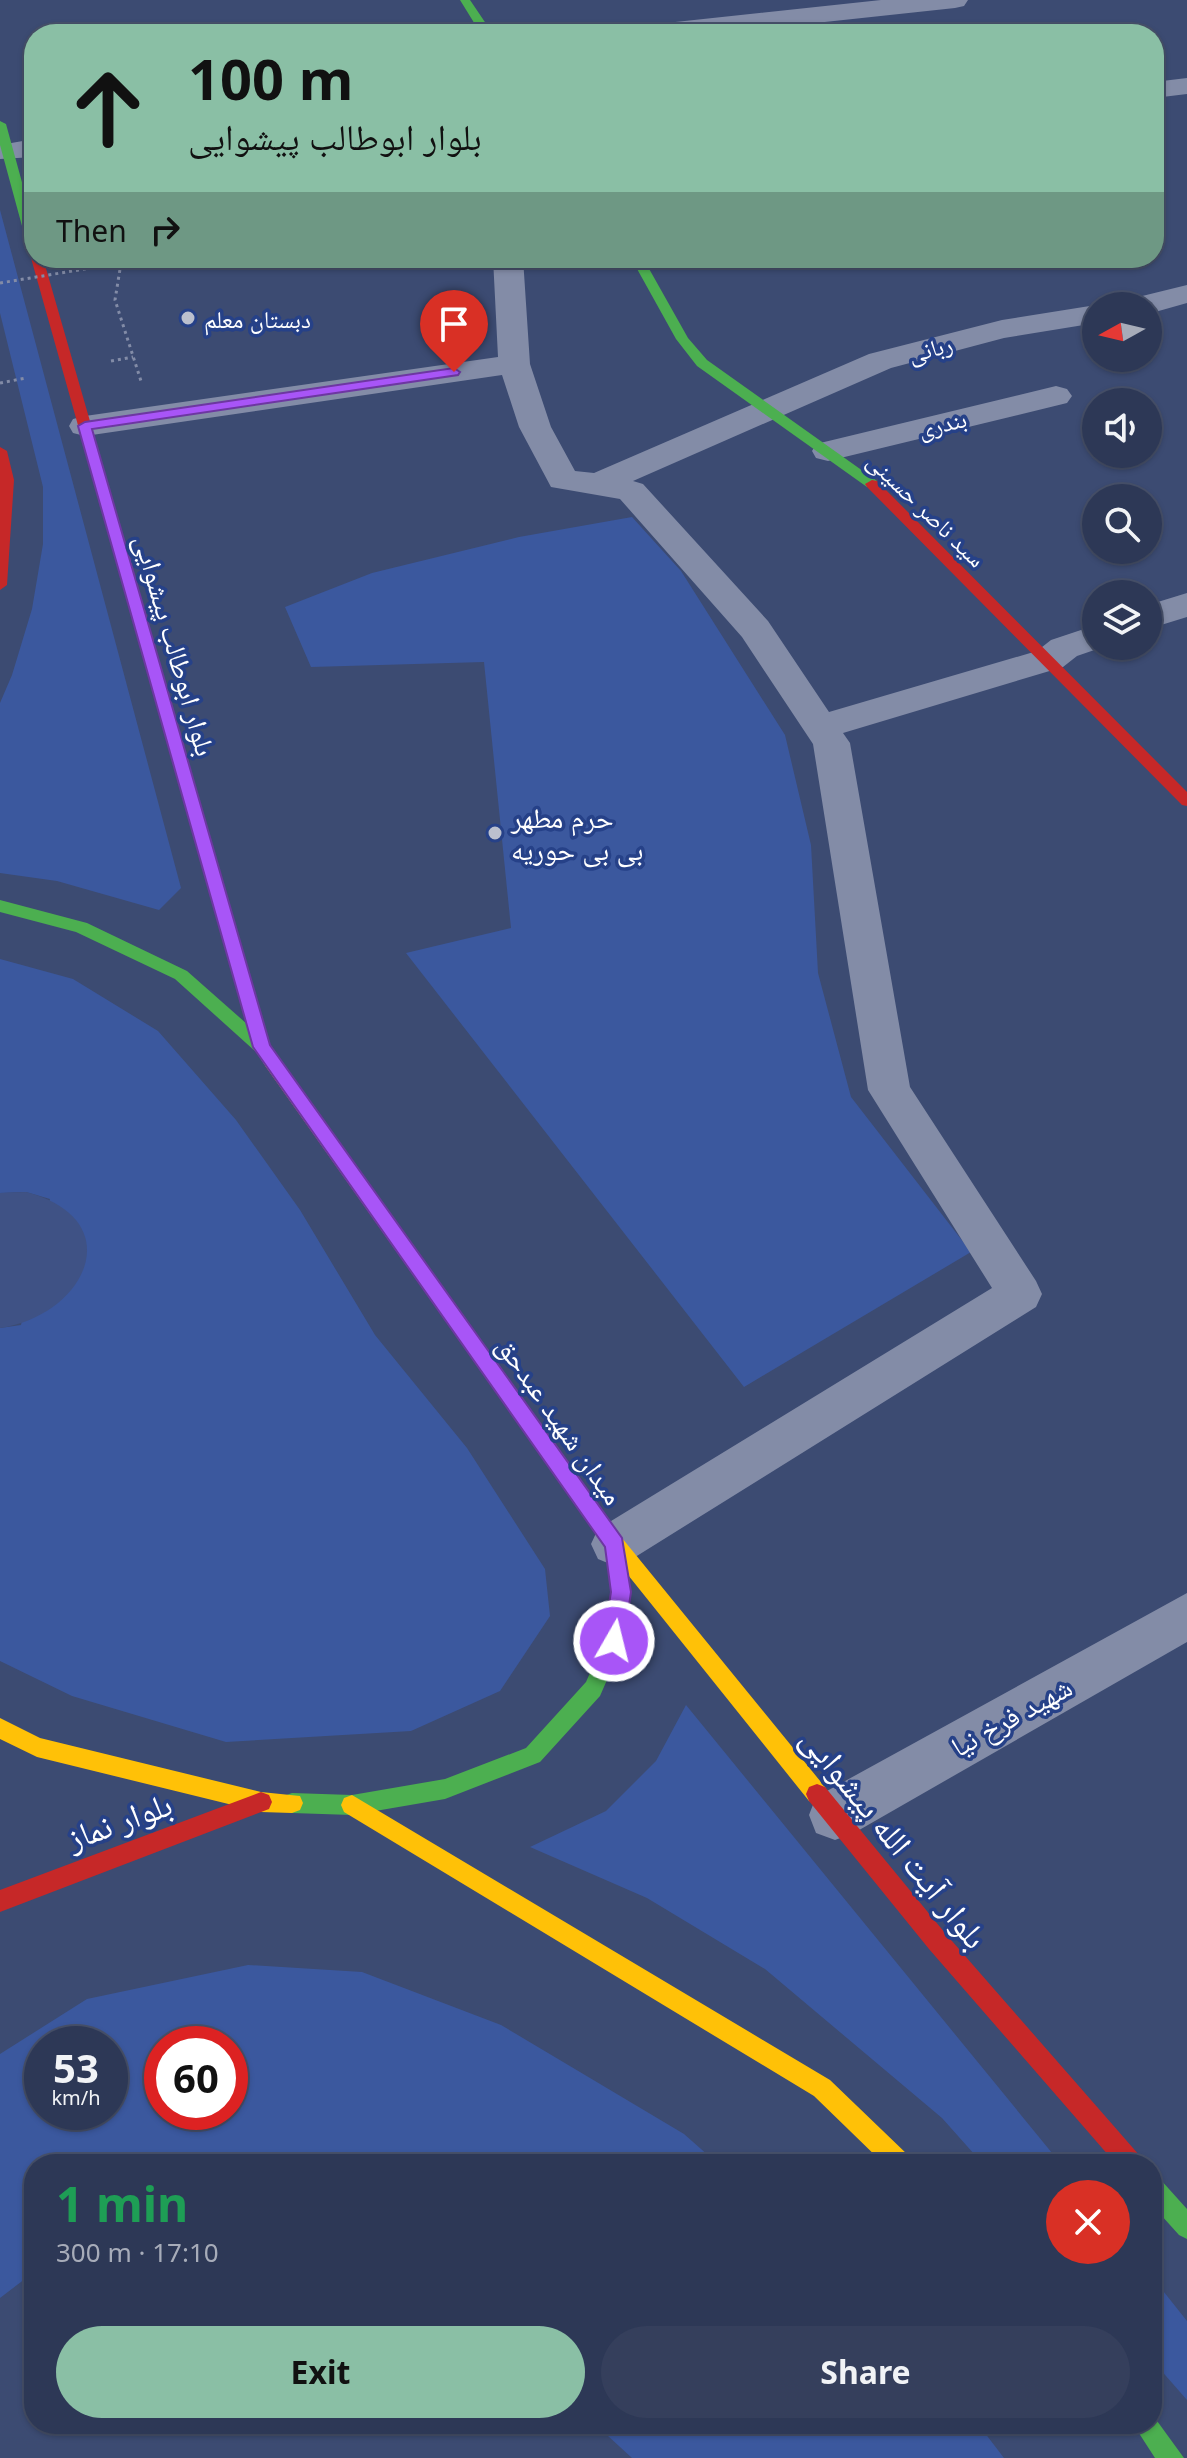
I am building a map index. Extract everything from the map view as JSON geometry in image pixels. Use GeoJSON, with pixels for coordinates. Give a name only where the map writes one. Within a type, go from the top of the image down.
{"type":"FeatureCollection","features":[{"type":"Feature","properties":{"kind":"main road"},"geometry":{"type":"LineString","coordinates":[[465,0],[481,24]]}},
{"type":"Feature","properties":{"kind":"main road"},"geometry":{"type":"LineString","coordinates":[[0,124],[21,150],[24,173]]}},
{"type":"Feature","properties":{"kind":"main road","name":"بلوار ابوطالب پیشوایی"},"geometry":{"type":"LineString","coordinates":[[40,268],[262,1047]]}},
{"type":"Feature","properties":{"kind":"main road","name":"سید ناصر حسینی"},"geometry":{"type":"LineString","coordinates":[[643,268],[682,339],[702,363],[867,479],[992,606],[1050,659],[1187,801]]}},
{"type":"Feature","properties":{"kind":"main road"},"geometry":{"type":"LineString","coordinates":[[0,451],[7,480],[0,585]]}},
{"type":"Feature","properties":{"kind":"main road","name":"میدان شهید عبدحق"},"geometry":{"type":"LineString","coordinates":[[0,906],[81,927],[181,975],[262,1047],[615,1544],[621,1592],[614,1641],[593,1689],[533,1755],[445,1789],[352,1805],[261,1802],[37,1747],[0,1728]]}},
{"type":"Feature","properties":{"kind":"main road","name":"بلوار آیت الله پیشوایی"},"geometry":{"type":"LineString","coordinates":[[615,1544],[937,1941],[1123,2154]]}},
{"type":"Feature","properties":{"kind":"main road","name":"بلوار نماز"},"geometry":{"type":"LineString","coordinates":[[0,1901],[22,1890],[261,1802]]}},
{"type":"Feature","properties":{"kind":"main road"},"geometry":{"type":"LineString","coordinates":[[352,1805],[822,2088],[891,2154]]}},
{"type":"Feature","properties":{"kind":"main road"},"geometry":{"type":"LineString","coordinates":[[1162,2198],[1187,2227]]}},
{"type":"Feature","properties":{"kind":"main road"},"geometry":{"type":"LineString","coordinates":[[1153,2434],[1171,2458]]}},
{"type":"Feature","properties":{"kind":"street"},"geometry":{"type":"LineString","coordinates":[[731,24],[955,0]]}},
{"type":"Feature","properties":{"kind":"street"},"geometry":{"type":"LineString","coordinates":[[1164,89],[1187,86]]}},
{"type":"Feature","properties":{"kind":"street"},"geometry":{"type":"LineString","coordinates":[[509,268],[514,364],[535,427],[563,480],[631,491],[755,629],[831,743],[889,1090],[1020,1294],[615,1544]]}},
{"type":"Feature","properties":{"kind":"street"},"geometry":{"type":"LineString","coordinates":[[1162,301],[1187,294]]}},
{"type":"Feature","properties":{"kind":"street","name":"ربانی"},"geometry":{"type":"LineString","coordinates":[[598,484],[880,361],[1002,329],[1082,316]]}},
{"type":"Feature","properties":{"kind":"street"},"geometry":{"type":"LineString","coordinates":[[85,426],[514,364]]}},
{"type":"Feature","properties":{"kind":"street","name":"بندری"},"geometry":{"type":"LineString","coordinates":[[828,451],[1056,396]]}},
{"type":"Feature","properties":{"kind":"street"},"geometry":{"type":"LineString","coordinates":[[1162,613],[1187,604]]}},
{"type":"Feature","properties":{"kind":"street"},"geometry":{"type":"LineString","coordinates":[[821,727],[1050,659],[1064,648],[1082,642]]}},
{"type":"Feature","properties":{"kind":"street","name":"شهید فرخ نیا"},"geometry":{"type":"LineString","coordinates":[[835,1815],[1187,1616]]}},
{"type":"Feature","properties":{"kind":"path"},"geometry":{"type":"LineString","coordinates":[[0,283],[91,268]]}},
{"type":"Feature","properties":{"kind":"path"},"geometry":{"type":"LineString","coordinates":[[120,268],[115,300],[152,416]]}},
{"type":"Feature","properties":{"kind":"shaded area"},"geometry":{"type":"Polygon","coordinates":[[[0,210],[181,888],[159,910],[57,881],[0,873],[0,703],[32,609],[43,544],[43,487],[0,313],[0,210]]]}},
{"type":"Feature","properties":{"kind":"shaded area"},"geometry":{"type":"Polygon","coordinates":[[[632,517],[681,571],[785,735],[811,845],[818,973],[851,1097],[971,1252],[744,1387],[406,953],[511,928],[484,662],[311,667],[285,607],[372,573],[519,537],[632,517]]]}},
{"type":"Feature","properties":{"kind":"shaded area"},"geometry":{"type":"Polygon","coordinates":[[[0,959],[73,979],[158,1031],[236,1120],[300,1210],[375,1335],[467,1448],[545,1569],[550,1616],[500,1691],[411,1731],[226,1742],[72,1696],[0,1661],[0,1328],[21,1325],[50,1199],[26,1192],[0,1193],[0,959]]]}},
{"type":"Feature","properties":{"kind":"shaded area"},"geometry":{"type":"Polygon","coordinates":[[[26,1192],[59,1205],[78,1223],[87,1244],[85,1266],[74,1287],[55,1305],[30,1320],[0,1328],[0,1193],[26,1192]]]}},
{"type":"Feature","properties":{"kind":"shaded area"},"geometry":{"type":"Polygon","coordinates":[[[686,1705],[1053,2154],[974,2154],[942,2118],[765,1969],[647,1898],[530,1847],[606,1811],[656,1761],[686,1705]]]}},
{"type":"Feature","properties":{"kind":"shaded area"},"geometry":{"type":"Polygon","coordinates":[[[248,1965],[362,1972],[501,2025],[684,2134],[707,2154],[24,2154],[24,2280],[0,2298],[0,2054],[24,2039],[24,2130],[128,2130],[128,2026],[44,2026],[87,1999],[248,1965]]]}},
{"type":"Feature","properties":{"kind":"shaded area"},"geometry":{"type":"Polygon","coordinates":[[[1162,2290],[1187,2321],[1187,2400],[1162,2371],[1162,2290]]]}},
{"type":"Feature","properties":{"kind":"shaded area"},"geometry":{"type":"Polygon","coordinates":[[[606,2434],[986,2434],[1004,2458],[632,2458],[606,2434]]]}},
{"type":"Feature","properties":{"kind":"traffic: fast"},"geometry":{"type":"LineString","coordinates":[[465,0],[481,24]]}},
{"type":"Feature","properties":{"kind":"traffic: fast"},"geometry":{"type":"LineString","coordinates":[[0,124],[24,212]]}},
{"type":"Feature","properties":{"kind":"traffic: fast"},"geometry":{"type":"LineString","coordinates":[[643,268],[682,339],[702,363],[872,484]]}},
{"type":"Feature","properties":{"kind":"traffic: fast"},"geometry":{"type":"LineString","coordinates":[[198,824],[262,1047]]}},
{"type":"Feature","properties":{"kind":"traffic: fast"},"geometry":{"type":"LineString","coordinates":[[0,906],[81,927],[181,975],[262,1047],[272,1062]]}},
{"type":"Feature","properties":{"kind":"traffic: fast"},"geometry":{"type":"LineString","coordinates":[[292,1803],[352,1805],[445,1789],[533,1755],[593,1689],[614,1641],[621,1592],[615,1544],[551,1454]]}},
{"type":"Feature","properties":{"kind":"traffic: fast"},"geometry":{"type":"LineString","coordinates":[[1162,2198],[1187,2227]]}},
{"type":"Feature","properties":{"kind":"traffic: fast"},"geometry":{"type":"LineString","coordinates":[[1153,2434],[1171,2458]]}},
{"type":"Feature","properties":{"kind":"traffic: slow"},"geometry":{"type":"LineString","coordinates":[[272,1062],[551,1454]]}},
{"type":"Feature","properties":{"kind":"traffic: slow"},"geometry":{"type":"LineString","coordinates":[[615,1544],[817,1794]]}},
{"type":"Feature","properties":{"kind":"traffic: slow"},"geometry":{"type":"LineString","coordinates":[[0,1728],[37,1747],[261,1802],[292,1803]]}},
{"type":"Feature","properties":{"kind":"traffic: slow"},"geometry":{"type":"LineString","coordinates":[[352,1805],[822,2088],[891,2154]]}},
{"type":"Feature","properties":{"kind":"traffic: jam"},"geometry":{"type":"LineString","coordinates":[[40,268],[198,824]]}},
{"type":"Feature","properties":{"kind":"traffic: jam"},"geometry":{"type":"LineString","coordinates":[[0,451],[7,480],[0,585]]}},
{"type":"Feature","properties":{"kind":"traffic: jam"},"geometry":{"type":"LineString","coordinates":[[872,484],[1187,801]]}},
{"type":"Feature","properties":{"kind":"traffic: jam"},"geometry":{"type":"LineString","coordinates":[[817,1794],[937,1941],[1123,2154]]}},
{"type":"Feature","properties":{"kind":"traffic: jam"},"geometry":{"type":"LineString","coordinates":[[0,1901],[261,1802]]}},
{"type":"Feature","properties":{"kind":"place","name":"دبستان معلم"},"geometry":{"type":"Point","coordinates":[188,318]}},
{"type":"Feature","properties":{"kind":"place","name":"حرم مطهر بی بی حوریه"},"geometry":{"type":"Point","coordinates":[495,833]}},
{"type":"Feature","properties":{"kind":"route"},"geometry":{"type":"LineString","coordinates":[[454,372],[85,426],[262,1047],[615,1544],[621,1592],[614,1641]]}}]}
